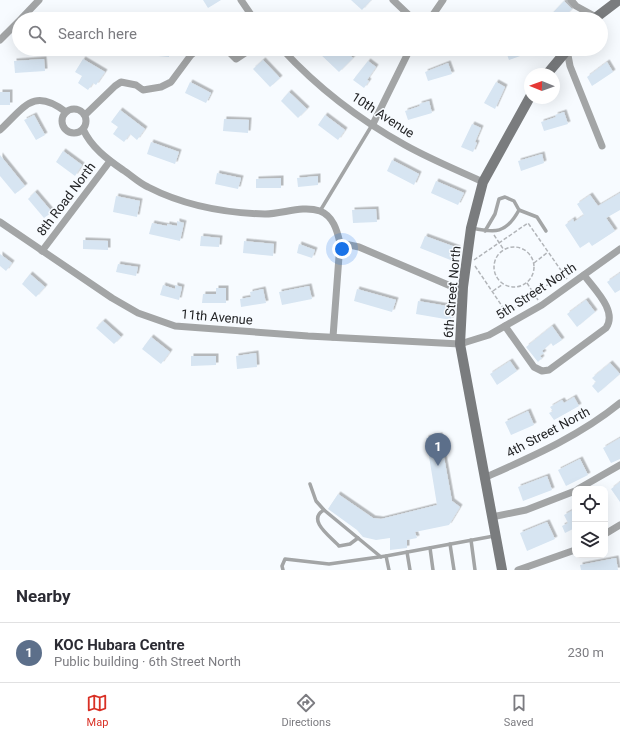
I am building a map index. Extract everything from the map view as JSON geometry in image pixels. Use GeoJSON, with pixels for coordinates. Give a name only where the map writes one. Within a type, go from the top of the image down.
{"type":"FeatureCollection","features":[{"type":"Feature","properties":{"kind":"street"},"geometry":{"type":"LineString","coordinates":[[28,12],[39,0]]}},
{"type":"Feature","properties":{"kind":"street"},"geometry":{"type":"LineString","coordinates":[[241,0],[249,12]]}},
{"type":"Feature","properties":{"kind":"street"},"geometry":{"type":"LineString","coordinates":[[393,0],[406,12]]}},
{"type":"Feature","properties":{"kind":"street"},"geometry":{"type":"LineString","coordinates":[[435,12],[443,0]]}},
{"type":"Feature","properties":{"kind":"street"},"geometry":{"type":"LineString","coordinates":[[571,0],[576,6],[586,12]]}},
{"type":"Feature","properties":{"kind":"street"},"geometry":{"type":"LineString","coordinates":[[603,12],[619,0]]}},
{"type":"Feature","properties":{"kind":"street"},"geometry":{"type":"LineString","coordinates":[[0,40],[12,28]]}},
{"type":"Feature","properties":{"kind":"street"},"geometry":{"type":"LineString","coordinates":[[85,115],[115,86],[122,82],[136,85],[142,90],[161,87],[171,82],[190,56]]}},
{"type":"Feature","properties":{"kind":"street","name":"10th Avenue"},"geometry":{"type":"LineString","coordinates":[[289,56],[312,79],[340,102],[372,124],[405,145],[483,182]]}},
{"type":"Feature","properties":{"kind":"street"},"geometry":{"type":"LineString","coordinates":[[372,124],[406,56]]}},
{"type":"Feature","properties":{"kind":"street"},"geometry":{"type":"LineString","coordinates":[[552,68],[562,56]]}},
{"type":"Feature","properties":{"kind":"street"},"geometry":{"type":"LineString","coordinates":[[568,56],[570,66],[602,146]]}},
{"type":"Feature","properties":{"kind":"street"},"geometry":{"type":"LineString","coordinates":[[0,130],[31,101],[41,99],[53,103],[66,112]]}},
{"type":"Feature","properties":{"kind":"street","name":"6th Street North"},"geometry":{"type":"LineString","coordinates":[[502,570],[460,344],[463,287],[471,228],[483,182],[526,104]]}},
{"type":"Feature","properties":{"kind":"street"},"geometry":{"type":"LineString","coordinates":[[76,109],[82,111],[85,115],[86,123],[83,129],[77,132],[71,132],[66,129],[63,124],[63,118],[66,112],[76,109]]}},
{"type":"Feature","properties":{"kind":"street","name":"8th Road North"},"geometry":{"type":"LineString","coordinates":[[83,129],[88,140],[110,161],[147,187],[200,207],[230,213],[268,214],[305,209],[320,211]]}},
{"type":"Feature","properties":{"kind":"street","name":"8th Road North"},"geometry":{"type":"LineString","coordinates":[[42,251],[110,161]]}},
{"type":"Feature","properties":{"kind":"street"},"geometry":{"type":"LineString","coordinates":[[320,211],[330,218],[337,228],[340,243],[333,337]]}},
{"type":"Feature","properties":{"kind":"street","name":"11th Avenue"},"geometry":{"type":"LineString","coordinates":[[0,222],[112,298],[138,312],[175,326],[460,344]]}},
{"type":"Feature","properties":{"kind":"street"},"geometry":{"type":"LineString","coordinates":[[340,243],[359,247],[453,287],[463,287]]}},
{"type":"Feature","properties":{"kind":"street","name":"5th Street North"},"geometry":{"type":"LineString","coordinates":[[460,344],[489,335],[542,305],[620,249]]}},
{"type":"Feature","properties":{"kind":"street"},"geometry":{"type":"LineString","coordinates":[[505,326],[534,367],[542,371],[549,370],[606,328],[610,322],[609,311],[584,275]]}},
{"type":"Feature","properties":{"kind":"street","name":"4th Street North"},"geometry":{"type":"LineString","coordinates":[[484,478],[541,452],[588,426],[620,403]]}},
{"type":"Feature","properties":{"kind":"street"},"geometry":{"type":"LineString","coordinates":[[583,486],[620,465]]}},
{"type":"Feature","properties":{"kind":"street"},"geometry":{"type":"LineString","coordinates":[[492,517],[526,510],[572,492]]}},
{"type":"Feature","properties":{"kind":"street"},"geometry":{"type":"LineString","coordinates":[[608,532],[620,525]]}},
{"type":"Feature","properties":{"kind":"street"},"geometry":{"type":"LineString","coordinates":[[518,570],[572,551]]}},
{"type":"Feature","properties":{"kind":"lane"},"geometry":{"type":"LineString","coordinates":[[320,211],[372,124]]}},
{"type":"Feature","properties":{"kind":"lane"},"geometry":{"type":"LineString","coordinates":[[485,231],[495,214],[500,198],[512,199],[519,210],[537,217],[546,231]]}},
{"type":"Feature","properties":{"kind":"lane"},"geometry":{"type":"LineString","coordinates":[[471,228],[493,232],[505,228],[519,210]]}},
{"type":"Feature","properties":{"kind":"lane"},"geometry":{"type":"LineString","coordinates":[[310,484],[316,501],[324,510],[381,557]]}},
{"type":"Feature","properties":{"kind":"lane"},"geometry":{"type":"LineString","coordinates":[[324,510],[319,512],[317,518],[318,524],[339,546],[350,544],[358,538]]}},
{"type":"Feature","properties":{"kind":"lane"},"geometry":{"type":"LineString","coordinates":[[283,570],[282,566],[285,559],[329,564],[381,557],[496,535]]}},
{"type":"Feature","properties":{"kind":"lane"},"geometry":{"type":"LineString","coordinates":[[471,540],[475,570]]}},
{"type":"Feature","properties":{"kind":"lane"},"geometry":{"type":"LineString","coordinates":[[450,544],[454,570]]}},
{"type":"Feature","properties":{"kind":"lane"},"geometry":{"type":"LineString","coordinates":[[430,548],[433,570]]}},
{"type":"Feature","properties":{"kind":"lane"},"geometry":{"type":"LineString","coordinates":[[407,552],[410,570]]}},
{"type":"Feature","properties":{"kind":"lane"},"geometry":{"type":"LineString","coordinates":[[386,556],[389,570]]}},
{"type":"Feature","properties":{"kind":"lane"},"geometry":{"type":"LineString","coordinates":[[328,570],[329,564]]}},
{"type":"Feature","properties":{"kind":"path"},"geometry":{"type":"LineString","coordinates":[[512,322],[472,262],[528,223],[571,285]]}},
{"type":"Feature","properties":{"kind":"path"},"geometry":{"type":"LineString","coordinates":[[493,232],[504,250]]}},
{"type":"Feature","properties":{"kind":"path"},"geometry":{"type":"LineString","coordinates":[[520,248],[530,255],[534,263],[533,274],[526,283],[515,288],[503,284],[495,274],[494,266],[496,259],[504,250],[520,248]]}},
{"type":"Feature","properties":{"kind":"path"},"geometry":{"type":"LineString","coordinates":[[534,263],[548,252]]}},
{"type":"Feature","properties":{"kind":"path"},"geometry":{"type":"LineString","coordinates":[[507,313],[563,274]]}},
{"type":"Feature","properties":{"kind":"path"},"geometry":{"type":"LineString","coordinates":[[526,283],[542,305]]}},
{"type":"Feature","properties":{"kind":"path"},"geometry":{"type":"LineString","coordinates":[[492,291],[503,284]]}},
{"type":"Feature","properties":{"kind":"building"},"geometry":{"type":"Polygon","coordinates":[[[203,0],[221,0],[208,8],[203,0]]]}},
{"type":"Feature","properties":{"kind":"building"},"geometry":{"type":"Polygon","coordinates":[[[351,0],[371,0],[362,10],[351,0]]]}},
{"type":"Feature","properties":{"kind":"building"},"geometry":{"type":"Polygon","coordinates":[[[564,1],[572,9],[569,12],[554,12],[564,1]]]}},
{"type":"Feature","properties":{"kind":"building"},"geometry":{"type":"Polygon","coordinates":[[[322,56],[351,56],[353,58],[339,72],[322,56]]]}},
{"type":"Feature","properties":{"kind":"building"},"geometry":{"type":"Polygon","coordinates":[[[508,56],[520,56],[509,60],[508,56]]]}},
{"type":"Feature","properties":{"kind":"building"},"geometry":{"type":"Polygon","coordinates":[[[44,59],[45,71],[15,73],[14,61],[44,59]]]}},
{"type":"Feature","properties":{"kind":"building"},"geometry":{"type":"Polygon","coordinates":[[[83,59],[105,72],[96,85],[93,83],[88,90],[78,83],[82,76],[75,72],[83,59]]]}},
{"type":"Feature","properties":{"kind":"building"},"geometry":{"type":"Polygon","coordinates":[[[263,60],[280,78],[270,87],[253,69],[263,60]]]}},
{"type":"Feature","properties":{"kind":"building"},"geometry":{"type":"Polygon","coordinates":[[[368,61],[376,67],[367,80],[369,81],[364,88],[353,80],[368,61]]]}},
{"type":"Feature","properties":{"kind":"building"},"geometry":{"type":"Polygon","coordinates":[[[607,62],[613,72],[592,86],[587,77],[607,62]]]}},
{"type":"Feature","properties":{"kind":"building"},"geometry":{"type":"Polygon","coordinates":[[[448,63],[452,74],[428,81],[425,72],[448,63]]]}},
{"type":"Feature","properties":{"kind":"building"},"geometry":{"type":"Polygon","coordinates":[[[190,82],[211,93],[206,103],[185,93],[190,82]]]}},
{"type":"Feature","properties":{"kind":"building"},"geometry":{"type":"Polygon","coordinates":[[[496,82],[505,87],[495,109],[484,103],[496,82]]]}},
{"type":"Feature","properties":{"kind":"building"},"geometry":{"type":"Polygon","coordinates":[[[0,92],[10,92],[10,105],[0,105],[0,92]]]}},
{"type":"Feature","properties":{"kind":"building"},"geometry":{"type":"Polygon","coordinates":[[[289,92],[307,109],[298,118],[281,101],[289,92]]]}},
{"type":"Feature","properties":{"kind":"building"},"geometry":{"type":"Polygon","coordinates":[[[429,101],[432,113],[408,120],[405,111],[429,101]]]}},
{"type":"Feature","properties":{"kind":"building"},"geometry":{"type":"Polygon","coordinates":[[[120,110],[145,129],[137,140],[130,134],[124,142],[113,134],[118,127],[111,122],[120,110]]]}},
{"type":"Feature","properties":{"kind":"building"},"geometry":{"type":"Polygon","coordinates":[[[564,112],[568,124],[544,131],[541,122],[556,117],[555,115],[564,112]]]}},
{"type":"Feature","properties":{"kind":"building"},"geometry":{"type":"Polygon","coordinates":[[[34,115],[45,135],[36,140],[24,120],[34,115]]]}},
{"type":"Feature","properties":{"kind":"building"},"geometry":{"type":"Polygon","coordinates":[[[325,115],[345,130],[338,140],[318,125],[325,115]]]}},
{"type":"Feature","properties":{"kind":"building"},"geometry":{"type":"Polygon","coordinates":[[[224,119],[249,120],[248,133],[223,131],[224,119]]]}},
{"type":"Feature","properties":{"kind":"building"},"geometry":{"type":"Polygon","coordinates":[[[472,124],[481,128],[475,142],[477,143],[473,152],[461,147],[472,124]]]}},
{"type":"Feature","properties":{"kind":"building"},"geometry":{"type":"Polygon","coordinates":[[[151,142],[179,152],[175,164],[147,154],[151,142]]]}},
{"type":"Feature","properties":{"kind":"building"},"geometry":{"type":"Polygon","coordinates":[[[63,151],[82,165],[75,176],[56,162],[63,151]]]}},
{"type":"Feature","properties":{"kind":"building"},"geometry":{"type":"Polygon","coordinates":[[[542,154],[544,163],[521,171],[518,161],[542,154]]]}},
{"type":"Feature","properties":{"kind":"building"},"geometry":{"type":"Polygon","coordinates":[[[0,155],[25,186],[15,194],[0,176],[0,155]]]}},
{"type":"Feature","properties":{"kind":"building"},"geometry":{"type":"Polygon","coordinates":[[[392,160],[419,174],[414,185],[387,171],[392,160]]]}},
{"type":"Feature","properties":{"kind":"building"},"geometry":{"type":"Polygon","coordinates":[[[217,173],[241,178],[238,189],[215,184],[217,173]]]}},
{"type":"Feature","properties":{"kind":"building"},"geometry":{"type":"Polygon","coordinates":[[[318,176],[318,185],[298,187],[297,178],[318,176]]]}},
{"type":"Feature","properties":{"kind":"building"},"geometry":{"type":"Polygon","coordinates":[[[281,178],[281,188],[256,188],[256,179],[281,178]]]}},
{"type":"Feature","properties":{"kind":"building"},"geometry":{"type":"Polygon","coordinates":[[[436,181],[464,193],[458,205],[431,193],[436,181]]]}},
{"type":"Feature","properties":{"kind":"building"},"geometry":{"type":"Polygon","coordinates":[[[35,192],[52,212],[44,218],[28,199],[35,192]]]}},
{"type":"Feature","properties":{"kind":"building"},"geometry":{"type":"Polygon","coordinates":[[[620,193],[620,210],[606,218],[615,231],[592,246],[589,242],[580,248],[565,225],[573,219],[574,222],[584,215],[577,204],[590,195],[598,206],[620,193]]]}},
{"type":"Feature","properties":{"kind":"building"},"geometry":{"type":"Polygon","coordinates":[[[116,196],[140,201],[137,217],[113,212],[116,196]]]}},
{"type":"Feature","properties":{"kind":"building"},"geometry":{"type":"Polygon","coordinates":[[[376,209],[377,222],[353,223],[352,210],[376,209]]]}},
{"type":"Feature","properties":{"kind":"building"},"geometry":{"type":"Polygon","coordinates":[[[177,221],[184,223],[180,241],[149,234],[152,223],[177,226],[177,221]]]}},
{"type":"Feature","properties":{"kind":"building"},"geometry":{"type":"Polygon","coordinates":[[[201,236],[220,238],[219,247],[200,246],[201,236]]]}},
{"type":"Feature","properties":{"kind":"building"},"geometry":{"type":"Polygon","coordinates":[[[425,236],[458,248],[453,261],[420,248],[425,236]]]}},
{"type":"Feature","properties":{"kind":"building"},"geometry":{"type":"Polygon","coordinates":[[[83,240],[108,241],[108,250],[83,249],[83,240]]]}},
{"type":"Feature","properties":{"kind":"building"},"geometry":{"type":"Polygon","coordinates":[[[244,241],[274,244],[273,256],[243,253],[244,241]]]}},
{"type":"Feature","properties":{"kind":"building"},"geometry":{"type":"Polygon","coordinates":[[[299,244],[315,250],[312,258],[297,253],[299,244]]]}},
{"type":"Feature","properties":{"kind":"building"},"geometry":{"type":"Polygon","coordinates":[[[0,254],[12,263],[6,271],[0,266],[0,254]]]}},
{"type":"Feature","properties":{"kind":"building"},"geometry":{"type":"Polygon","coordinates":[[[118,264],[138,267],[136,276],[116,272],[118,264]]]}},
{"type":"Feature","properties":{"kind":"building"},"geometry":{"type":"Polygon","coordinates":[[[620,273],[620,290],[615,293],[607,282],[620,273]]]}},
{"type":"Feature","properties":{"kind":"building"},"geometry":{"type":"Polygon","coordinates":[[[30,274],[45,287],[36,297],[22,284],[30,274]]]}},
{"type":"Feature","properties":{"kind":"building"},"geometry":{"type":"Polygon","coordinates":[[[163,285],[175,289],[175,285],[182,287],[179,300],[160,295],[163,285]]]}},
{"type":"Feature","properties":{"kind":"building"},"geometry":{"type":"Polygon","coordinates":[[[309,286],[312,299],[282,305],[279,292],[309,286]]]}},
{"type":"Feature","properties":{"kind":"building"},"geometry":{"type":"Polygon","coordinates":[[[216,288],[226,288],[226,303],[202,303],[203,294],[216,294],[216,288]]]}},
{"type":"Feature","properties":{"kind":"building"},"geometry":{"type":"Polygon","coordinates":[[[263,289],[266,303],[241,307],[240,299],[251,297],[250,292],[263,289]]]}},
{"type":"Feature","properties":{"kind":"building"},"geometry":{"type":"Polygon","coordinates":[[[357,289],[396,300],[392,312],[354,301],[357,289]]]}},
{"type":"Feature","properties":{"kind":"building"},"geometry":{"type":"Polygon","coordinates":[[[586,300],[595,312],[577,327],[567,314],[586,300]]]}},
{"type":"Feature","properties":{"kind":"building"},"geometry":{"type":"Polygon","coordinates":[[[418,301],[453,307],[451,320],[416,314],[418,301]]]}},
{"type":"Feature","properties":{"kind":"building"},"geometry":{"type":"Polygon","coordinates":[[[103,321],[121,337],[114,344],[96,328],[103,321]]]}},
{"type":"Feature","properties":{"kind":"building"},"geometry":{"type":"Polygon","coordinates":[[[552,326],[562,340],[553,346],[551,343],[542,351],[544,353],[540,356],[542,358],[538,362],[526,347],[552,326]]]}},
{"type":"Feature","properties":{"kind":"building"},"geometry":{"type":"Polygon","coordinates":[[[151,337],[170,352],[161,364],[142,349],[151,337]]]}},
{"type":"Feature","properties":{"kind":"building"},"geometry":{"type":"Polygon","coordinates":[[[256,353],[257,367],[237,369],[236,356],[256,353]]]}},
{"type":"Feature","properties":{"kind":"building"},"geometry":{"type":"Polygon","coordinates":[[[191,356],[216,356],[216,365],[191,366],[191,356]]]}},
{"type":"Feature","properties":{"kind":"building"},"geometry":{"type":"Polygon","coordinates":[[[510,361],[517,371],[497,385],[490,374],[510,361]]]}},
{"type":"Feature","properties":{"kind":"building"},"geometry":{"type":"Polygon","coordinates":[[[610,363],[620,374],[598,393],[592,386],[596,382],[592,378],[610,363]]]}},
{"type":"Feature","properties":{"kind":"building"},"geometry":{"type":"Polygon","coordinates":[[[574,397],[579,406],[554,420],[549,413],[553,411],[550,407],[562,400],[564,403],[574,397]]]}},
{"type":"Feature","properties":{"kind":"building"},"geometry":{"type":"Polygon","coordinates":[[[528,411],[534,425],[511,435],[505,422],[528,411]]]}},
{"type":"Feature","properties":{"kind":"building"},"geometry":{"type":"Polygon","coordinates":[[[440,435],[452,501],[460,507],[449,525],[415,532],[417,538],[407,540],[407,548],[390,550],[390,538],[376,540],[363,537],[357,530],[328,509],[338,494],[373,518],[381,519],[437,505],[426,438],[440,435]]]}},
{"type":"Feature","properties":{"kind":"building"},"geometry":{"type":"Polygon","coordinates":[[[620,438],[620,459],[611,463],[603,448],[620,438]]]}},
{"type":"Feature","properties":{"kind":"building"},"geometry":{"type":"Polygon","coordinates":[[[580,459],[588,475],[566,486],[558,470],[580,459]]]}},
{"type":"Feature","properties":{"kind":"building"},"geometry":{"type":"Polygon","coordinates":[[[547,476],[552,490],[523,501],[518,487],[547,476]]]}},
{"type":"Feature","properties":{"kind":"building"},"geometry":{"type":"Polygon","coordinates":[[[620,482],[620,502],[611,489],[620,482]]]}},
{"type":"Feature","properties":{"kind":"building"},"geometry":{"type":"Polygon","coordinates":[[[572,511],[572,530],[565,533],[562,526],[568,523],[564,515],[572,511]]]}},
{"type":"Feature","properties":{"kind":"building"},"geometry":{"type":"Polygon","coordinates":[[[547,522],[555,539],[527,551],[520,533],[547,522]]]}},
{"type":"Feature","properties":{"kind":"building"},"geometry":{"type":"Polygon","coordinates":[[[616,558],[618,570],[581,570],[580,565],[616,558]]]}},
{"type":"Feature","properties":{"kind":"place","name":"KOC Hubara Centre"},"geometry":{"type":"Point","coordinates":[438,466]}}]}
